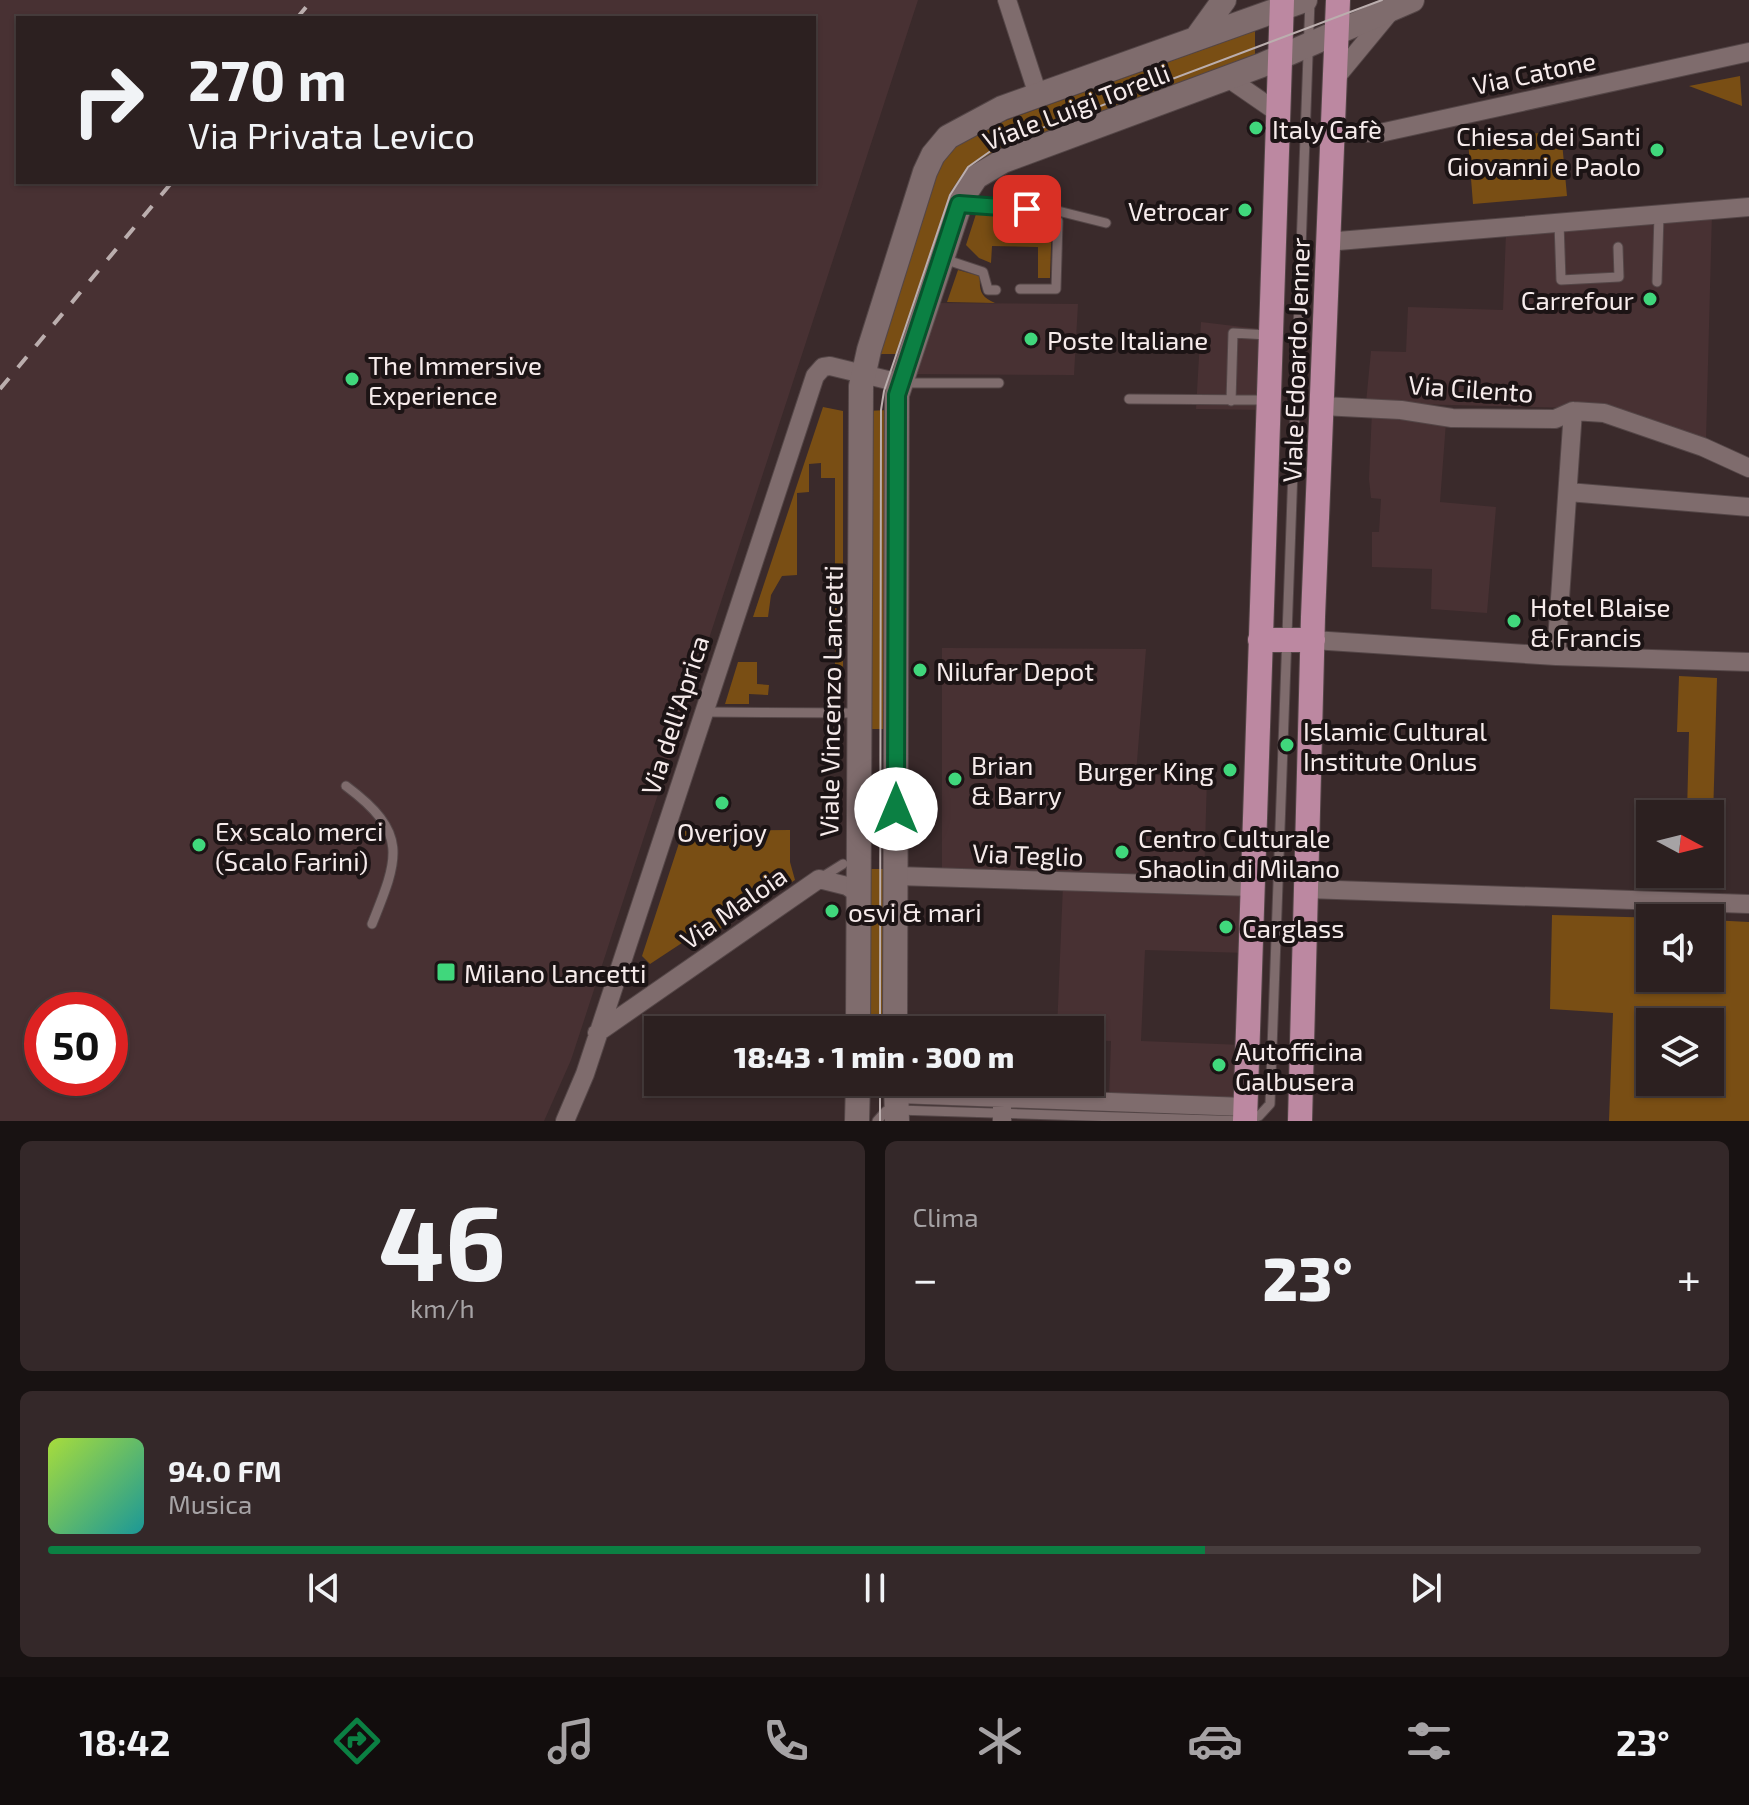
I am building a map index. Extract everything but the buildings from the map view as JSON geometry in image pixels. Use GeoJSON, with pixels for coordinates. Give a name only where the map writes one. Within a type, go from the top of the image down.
{"type":"FeatureCollection","features":[{"type":"Feature","properties":{"kind":"main road"},"geometry":{"type":"LineString","coordinates":[[1198,36],[1224,0]]}},
{"type":"Feature","properties":{"kind":"main road","name":"Viale Luigi Torelli"},"geometry":{"type":"LineString","coordinates":[[933,155],[948,137],[966,125],[1038,95],[1282,4],[1307,0]]}},
{"type":"Feature","properties":{"kind":"main road","name":"Viale Edoardo Jenner"},"geometry":{"type":"LineString","coordinates":[[1300,1121],[1326,242],[1338,0]]}},
{"type":"Feature","properties":{"kind":"main road","name":"Viale Luigi Torelli"},"geometry":{"type":"LineString","coordinates":[[959,204],[976,177],[1003,161],[1228,78],[1336,35],[1404,3]]}},
{"type":"Feature","properties":{"kind":"main road","name":"Viale Edoardo Jenner"},"geometry":{"type":"LineString","coordinates":[[1245,1116],[1282,4]]}},
{"type":"Feature","properties":{"kind":"main road","name":"Viale Vincenzo Lancetti"},"geometry":{"type":"LineString","coordinates":[[858,1016],[863,374],[933,155]]}},
{"type":"Feature","properties":{"kind":"main road"},"geometry":{"type":"LineString","coordinates":[[895,1016],[900,383],[959,204]]}},
{"type":"Feature","properties":{"kind":"main road"},"geometry":{"type":"LineString","coordinates":[[1260,640],[1313,640]]}},
{"type":"Feature","properties":{"kind":"main road"},"geometry":{"type":"LineString","coordinates":[[857,1121],[858,1096]]}},
{"type":"Feature","properties":{"kind":"street"},"geometry":{"type":"LineString","coordinates":[[1007,0],[1038,95]]}},
{"type":"Feature","properties":{"kind":"street"},"geometry":{"type":"LineString","coordinates":[[1333,81],[1404,3]]}},
{"type":"Feature","properties":{"kind":"street","name":"Via Catone"},"geometry":{"type":"LineString","coordinates":[[1330,132],[1380,133],[1749,52]]}},
{"type":"Feature","properties":{"kind":"street"},"geometry":{"type":"LineString","coordinates":[[1228,78],[1280,114]]}},
{"type":"Feature","properties":{"kind":"street"},"geometry":{"type":"LineString","coordinates":[[1326,242],[1749,207]]}},
{"type":"Feature","properties":{"kind":"street","name":"Via dell'Aprica"},"geometry":{"type":"LineString","coordinates":[[565,1121],[585,1074],[815,376],[823,367],[830,366],[863,374]]}},
{"type":"Feature","properties":{"kind":"street"},"geometry":{"type":"LineString","coordinates":[[863,374],[900,383]]}},
{"type":"Feature","properties":{"kind":"street","name":"Via Cilento"},"geometry":{"type":"LineString","coordinates":[[1322,406],[1401,410],[1452,418],[1555,419],[1573,411],[1604,413],[1641,424],[1749,468]]}},
{"type":"Feature","properties":{"kind":"street"},"geometry":{"type":"LineString","coordinates":[[1556,656],[1573,411]]}},
{"type":"Feature","properties":{"kind":"street"},"geometry":{"type":"LineString","coordinates":[[1568,492],[1749,507]]}},
{"type":"Feature","properties":{"kind":"street"},"geometry":{"type":"LineString","coordinates":[[1313,640],[1556,656],[1749,662]]}},
{"type":"Feature","properties":{"kind":"street","name":"Via Teglio"},"geometry":{"type":"LineString","coordinates":[[897,876],[1253,887]]}},
{"type":"Feature","properties":{"kind":"street","name":"Via Maloia"},"geometry":{"type":"LineString","coordinates":[[597,1033],[819,879],[847,886],[857,893]]}},
{"type":"Feature","properties":{"kind":"street"},"geometry":{"type":"LineString","coordinates":[[1307,889],[1749,904]]}},
{"type":"Feature","properties":{"kind":"street"},"geometry":{"type":"LineString","coordinates":[[893,1106],[1245,1116]]}},
{"type":"Feature","properties":{"kind":"lane","name":"Viale Edoardo Jenner"},"geometry":{"type":"LineString","coordinates":[[1245,1116],[1265,1111],[1272,1096],[1307,103],[1307,0]]}},
{"type":"Feature","properties":{"kind":"lane"},"geometry":{"type":"LineString","coordinates":[[959,204],[1054,210],[1106,223]]}},
{"type":"Feature","properties":{"kind":"lane"},"geometry":{"type":"LineString","coordinates":[[1657,282],[1659,215]]}},
{"type":"Feature","properties":{"kind":"lane"},"geometry":{"type":"LineString","coordinates":[[1020,289],[1056,289],[1058,221]]}},
{"type":"Feature","properties":{"kind":"lane"},"geometry":{"type":"LineString","coordinates":[[1559,223],[1561,280],[1619,277],[1618,247]]}},
{"type":"Feature","properties":{"kind":"lane"},"geometry":{"type":"LineString","coordinates":[[941,258],[983,272],[988,290],[996,290]]}},
{"type":"Feature","properties":{"kind":"lane"},"geometry":{"type":"LineString","coordinates":[[1231,401],[1233,333],[1271,335]]}},
{"type":"Feature","properties":{"kind":"lane"},"geometry":{"type":"LineString","coordinates":[[900,383],[999,383]]}},
{"type":"Feature","properties":{"kind":"lane"},"geometry":{"type":"LineString","coordinates":[[1129,399],[1269,400]]}},
{"type":"Feature","properties":{"kind":"lane"},"geometry":{"type":"LineString","coordinates":[[702,712],[858,713]]}},
{"type":"Feature","properties":{"kind":"lane"},"geometry":{"type":"LineString","coordinates":[[346,786],[371,805],[390,829],[393,848],[390,880],[372,924]]}},
{"type":"Feature","properties":{"kind":"lane","name":"Via Maloia"},"geometry":{"type":"LineString","coordinates":[[819,879],[843,864]]}},
{"type":"Feature","properties":{"kind":"lane"},"geometry":{"type":"LineString","coordinates":[[861,1096],[868,1121]]}},
{"type":"Feature","properties":{"kind":"shaded area"},"geometry":{"type":"Polygon","coordinates":[[[0,0],[918,0],[571,1060],[544,1121],[0,1121],[0,0]]]}},
{"type":"Feature","properties":{"kind":"shaded area"},"geometry":{"type":"Polygon","coordinates":[[[1255,31],[1255,57],[992,155],[901,354],[875,354],[936,169],[957,143],[985,128],[1255,31]]]}},
{"type":"Feature","properties":{"kind":"shaded area"},"geometry":{"type":"Polygon","coordinates":[[[1740,76],[1742,106],[1689,86],[1740,76]]]}},
{"type":"Feature","properties":{"kind":"shaded area"},"geometry":{"type":"Polygon","coordinates":[[[1561,131],[1567,196],[1473,204],[1468,140],[1561,131]]]}},
{"type":"Feature","properties":{"kind":"shaded area"},"geometry":{"type":"Polygon","coordinates":[[[1712,213],[1706,440],[1574,408],[1366,403],[1371,351],[1406,352],[1408,307],[1503,310],[1506,233],[1712,213]]]}},
{"type":"Feature","properties":{"kind":"shaded area"},"geometry":{"type":"Polygon","coordinates":[[[976,214],[1052,217],[1050,278],[1038,278],[1038,247],[992,246],[991,263],[979,258],[966,245],[976,214]]]}},
{"type":"Feature","properties":{"kind":"shaded area"},"geometry":{"type":"Polygon","coordinates":[[[958,270],[980,276],[982,293],[995,303],[947,302],[958,270]]]}},
{"type":"Feature","properties":{"kind":"shaded area"},"geometry":{"type":"Polygon","coordinates":[[[932,303],[1078,304],[1074,375],[908,374],[932,303]]]}},
{"type":"Feature","properties":{"kind":"shaded area"},"geometry":{"type":"Polygon","coordinates":[[[1201,322],[1268,330],[1265,410],[1196,409],[1201,322]]]}},
{"type":"Feature","properties":{"kind":"shaded area"},"geometry":{"type":"Polygon","coordinates":[[[823,407],[843,411],[843,704],[835,704],[835,478],[821,478],[821,463],[809,464],[809,492],[797,493],[797,575],[782,576],[771,595],[768,617],[753,617],[823,407]]]}},
{"type":"Feature","properties":{"kind":"shaded area"},"geometry":{"type":"Polygon","coordinates":[[[888,410],[890,729],[863,729],[867,411],[888,410]]]}},
{"type":"Feature","properties":{"kind":"shaded area"},"geometry":{"type":"Polygon","coordinates":[[[1372,411],[1446,422],[1440,502],[1496,507],[1487,613],[1431,609],[1432,569],[1372,567],[1372,532],[1379,532],[1381,499],[1371,498],[1369,479],[1372,411]]]}},
{"type":"Feature","properties":{"kind":"shaded area"},"geometry":{"type":"Polygon","coordinates":[[[942,648],[1146,649],[1136,774],[1207,777],[1204,882],[942,875],[942,648]]]}},
{"type":"Feature","properties":{"kind":"shaded area"},"geometry":{"type":"Polygon","coordinates":[[[738,662],[757,662],[757,684],[769,685],[768,695],[749,694],[749,704],[725,704],[738,662]]]}},
{"type":"Feature","properties":{"kind":"shaded area"},"geometry":{"type":"Polygon","coordinates":[[[1679,676],[1717,678],[1714,800],[1687,800],[1689,732],[1677,732],[1679,676]]]}},
{"type":"Feature","properties":{"kind":"shaded area"},"geometry":{"type":"Polygon","coordinates":[[[790,830],[790,862],[795,880],[694,946],[688,939],[650,964],[642,956],[683,831],[790,830]]]}},
{"type":"Feature","properties":{"kind":"shaded area"},"geometry":{"type":"Polygon","coordinates":[[[863,869],[890,869],[886,1016],[865,1016],[863,869]]]}},
{"type":"Feature","properties":{"kind":"shaded area"},"geometry":{"type":"Polygon","coordinates":[[[1063,885],[1250,890],[1247,953],[1145,950],[1141,1041],[1244,1045],[1241,1102],[1109,1097],[1111,1041],[1104,1041],[1104,1016],[1058,1016],[1063,885]]]}},
{"type":"Feature","properties":{"kind":"shaded area"},"geometry":{"type":"Polygon","coordinates":[[[1552,915],[1636,917],[1636,992],[1724,992],[1724,921],[1749,922],[1749,1121],[1609,1121],[1613,1013],[1550,1009],[1552,915]]]}},
{"type":"Feature","properties":{"kind":"tram line"},"geometry":{"type":"LineString","coordinates":[[880,1016],[881,410],[884,391],[950,195],[968,167],[1002,143],[1382,0]]}},
{"type":"Feature","properties":{"kind":"tram line"},"geometry":{"type":"LineString","coordinates":[[880,1096],[880,1121]]}},
{"type":"Feature","properties":{"kind":"railway"},"geometry":{"type":"LineString","coordinates":[[299,16],[312,0]]}},
{"type":"Feature","properties":{"kind":"railway"},"geometry":{"type":"LineString","coordinates":[[0,389],[170,184]]}},
{"type":"Feature","properties":{"kind":"place","name":"Italy Cafè"},"geometry":{"type":"Point","coordinates":[1256,128]}},
{"type":"Feature","properties":{"kind":"place","name":"Chiesa dei Santi Giovanni e Paolo"},"geometry":{"type":"Point","coordinates":[1657,150]}},
{"type":"Feature","properties":{"kind":"place","name":"Vetrocar"},"geometry":{"type":"Point","coordinates":[1245,210]}},
{"type":"Feature","properties":{"kind":"place","name":"Carrefour"},"geometry":{"type":"Point","coordinates":[1650,299]}},
{"type":"Feature","properties":{"kind":"place","name":"Poste Italiane"},"geometry":{"type":"Point","coordinates":[1031,339]}},
{"type":"Feature","properties":{"kind":"place","name":"The Immersive Experience"},"geometry":{"type":"Point","coordinates":[352,379]}},
{"type":"Feature","properties":{"kind":"place","name":"Hotel Blaise & Francis"},"geometry":{"type":"Point","coordinates":[1514,621]}},
{"type":"Feature","properties":{"kind":"place","name":"Nilufar Depot"},"geometry":{"type":"Point","coordinates":[920,670]}},
{"type":"Feature","properties":{"kind":"place","name":"Islamic Cultural Institute Onlus"},"geometry":{"type":"Point","coordinates":[1287,745]}},
{"type":"Feature","properties":{"kind":"place","name":"Burger King"},"geometry":{"type":"Point","coordinates":[1230,770]}},
{"type":"Feature","properties":{"kind":"place","name":"Brian & Barry"},"geometry":{"type":"Point","coordinates":[955,779]}},
{"type":"Feature","properties":{"kind":"place","name":"Overjoy"},"geometry":{"type":"Point","coordinates":[722,803]}},
{"type":"Feature","properties":{"kind":"place","name":"Ex scalo merci (Scalo Farini)"},"geometry":{"type":"Point","coordinates":[199,845]}},
{"type":"Feature","properties":{"kind":"place","name":"Centro Culturale Shaolin di Milano"},"geometry":{"type":"Point","coordinates":[1122,852]}},
{"type":"Feature","properties":{"kind":"place","name":"osvi & mari"},"geometry":{"type":"Point","coordinates":[832,911]}},
{"type":"Feature","properties":{"kind":"place","name":"Carglass"},"geometry":{"type":"Point","coordinates":[1226,927]}},
{"type":"Feature","properties":{"kind":"place","name":"Milano Lancetti"},"geometry":{"type":"Point","coordinates":[446,972]}},
{"type":"Feature","properties":{"kind":"place","name":"Autofficina Galbusera"},"geometry":{"type":"Point","coordinates":[1219,1065]}},
{"type":"Feature","properties":{"kind":"route"},"geometry":{"type":"LineString","coordinates":[[896,809],[898,391],[959,204],[1027,209]]}}]}
